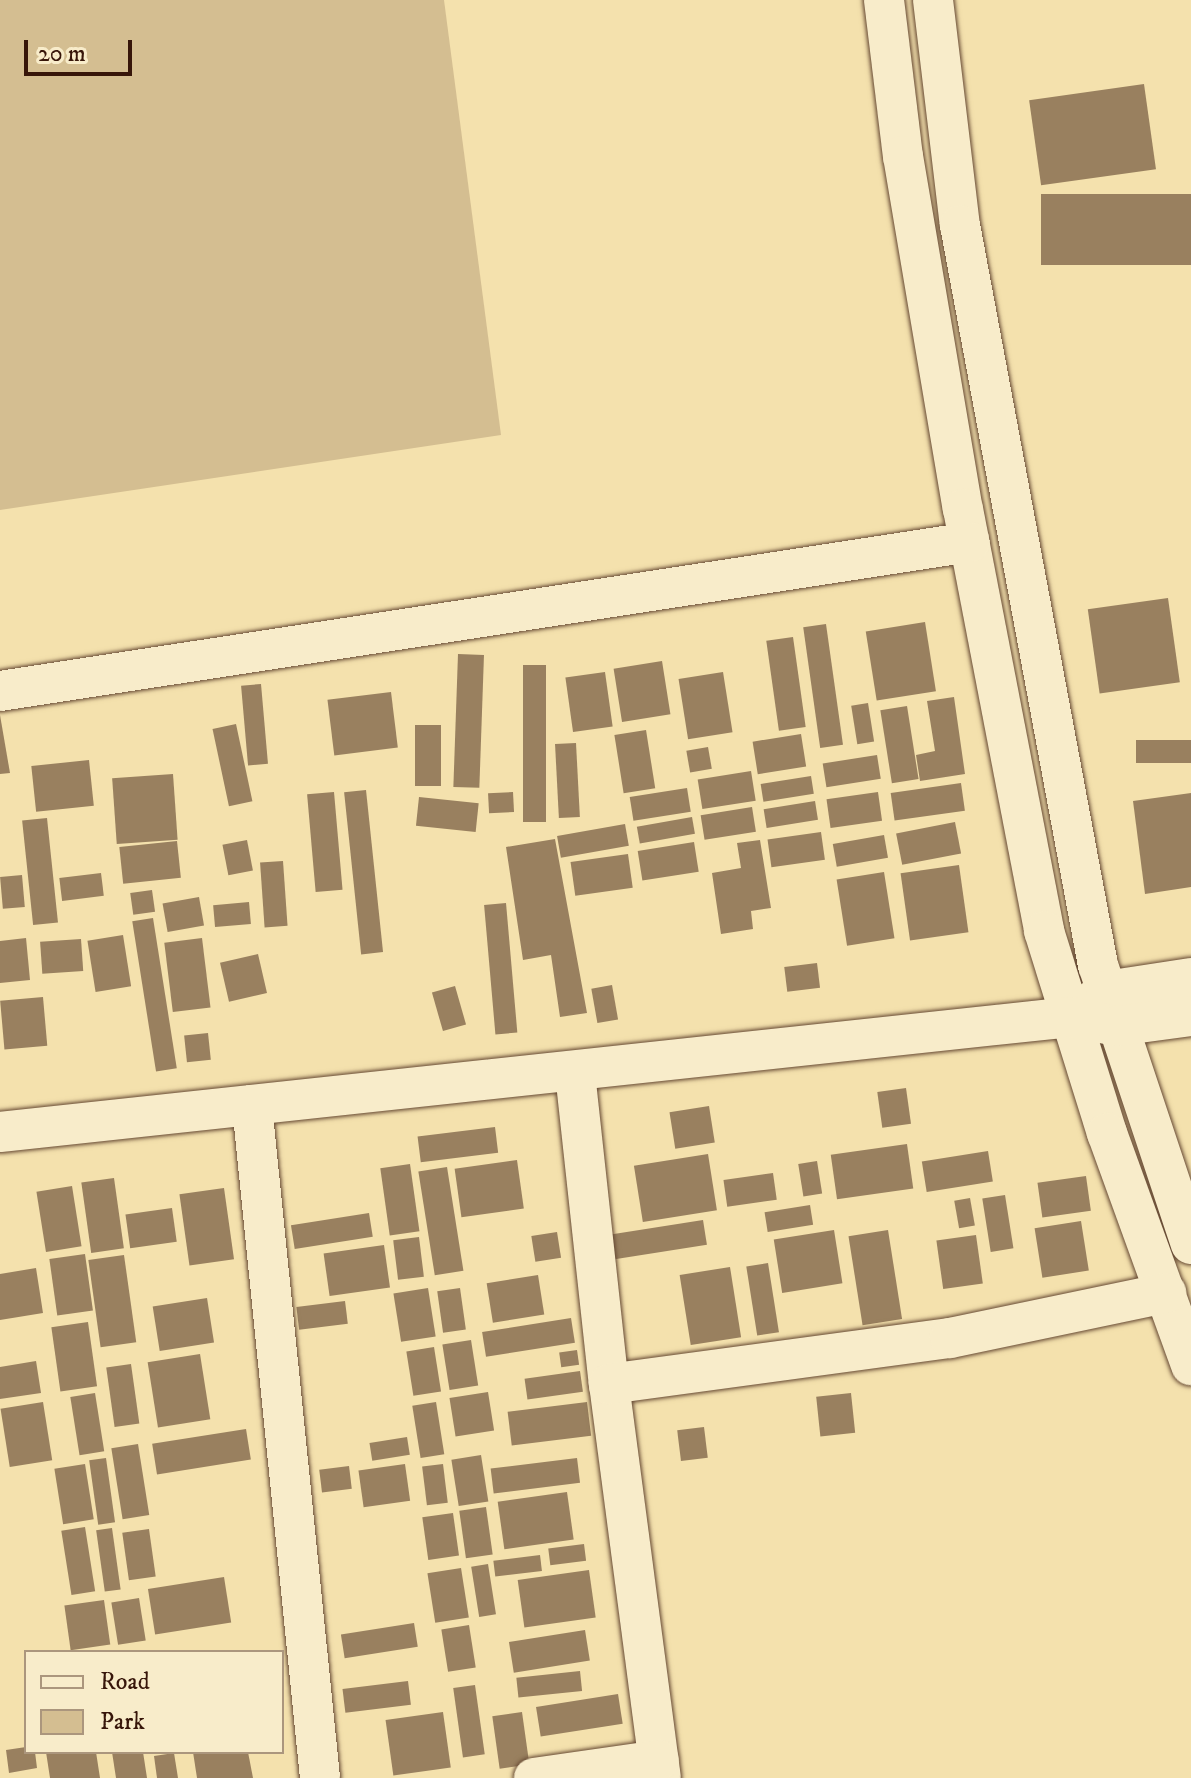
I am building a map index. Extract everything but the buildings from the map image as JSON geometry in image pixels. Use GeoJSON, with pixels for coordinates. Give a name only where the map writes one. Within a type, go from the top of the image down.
{"type":"FeatureCollection","features":[{"type":"Feature","properties":{"kind":"street"},"geometry":{"type":"LineString","coordinates":[[884,0],[903,156],[970,542],[1044,931],[1191,1365]]}},
{"type":"Feature","properties":{"kind":"street"},"geometry":{"type":"LineString","coordinates":[[933,0],[960,225],[1111,1009],[1191,1244]]}},
{"type":"Feature","properties":{"kind":"street"},"geometry":{"type":"LineString","coordinates":[[0,691],[970,542]]}},
{"type":"Feature","properties":{"kind":"street"},"geometry":{"type":"LineString","coordinates":[[0,1132],[575,1073],[1071,1017],[1111,1009],[1191,978]]}},
{"type":"Feature","properties":{"kind":"street"},"geometry":{"type":"LineString","coordinates":[[1111,1009],[1191,1016]]}},
{"type":"Feature","properties":{"kind":"street"},"geometry":{"type":"LineString","coordinates":[[534,1778],[660,1769],[609,1384],[575,1073]]}},
{"type":"Feature","properties":{"kind":"street"},"geometry":{"type":"LineString","coordinates":[[252,1105],[320,1778]]}},
{"type":"Feature","properties":{"kind":"street"},"geometry":{"type":"LineString","coordinates":[[609,1384],[950,1338],[1166,1293]]}},
{"type":"Feature","properties":{"kind":"green space"},"geometry":{"type":"Polygon","coordinates":[[[0,0],[444,0],[501,435],[0,510],[0,0]]]}}]}
